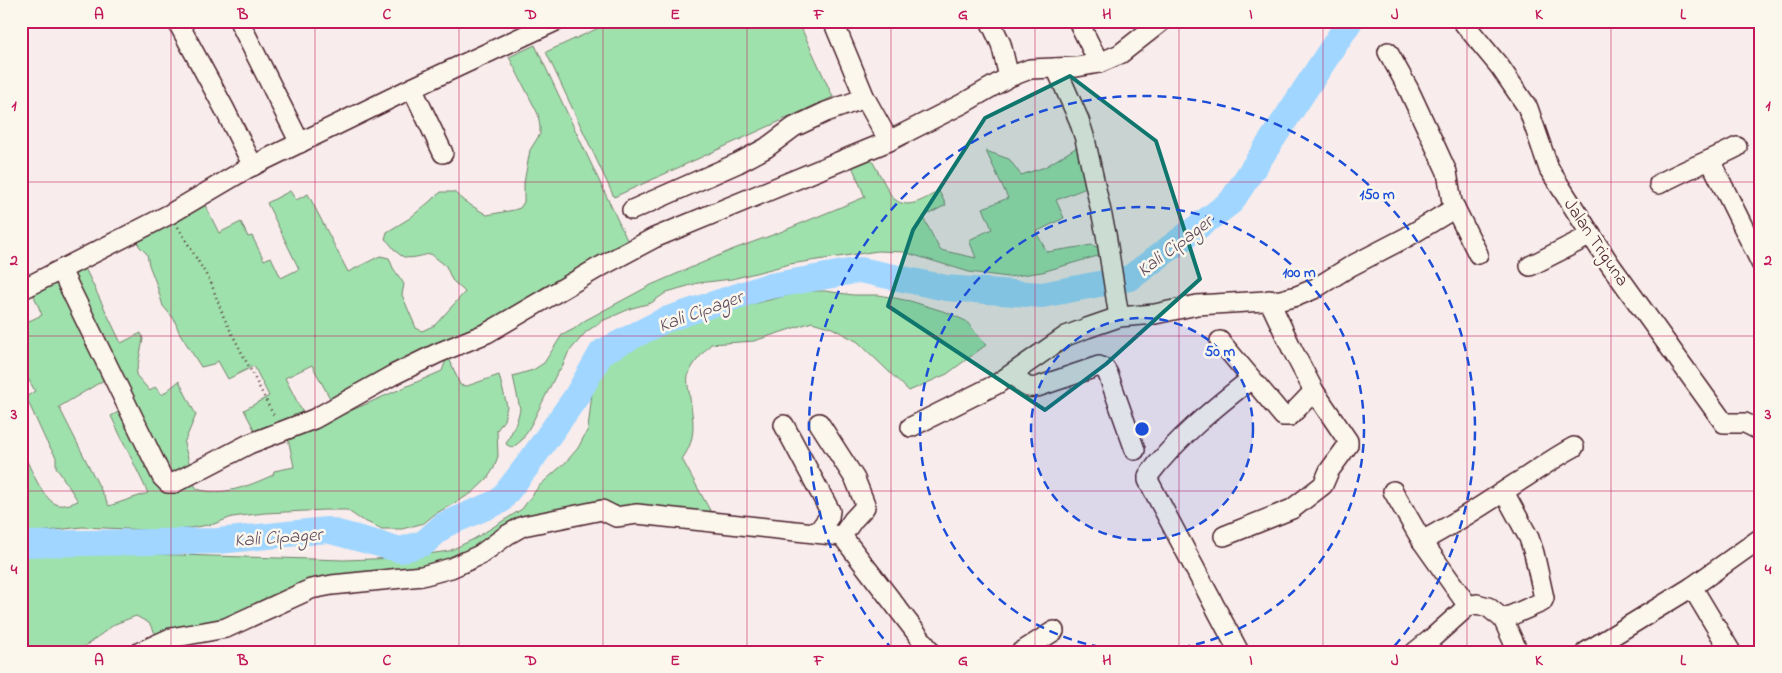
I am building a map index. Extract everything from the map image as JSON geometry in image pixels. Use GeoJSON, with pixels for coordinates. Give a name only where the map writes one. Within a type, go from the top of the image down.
{"type":"FeatureCollection","features":[{"type":"Feature","properties":{"kind":"street"},"geometry":{"type":"LineString","coordinates":[[177,21],[253,166]]}},
{"type":"Feature","properties":{"kind":"street"},"geometry":{"type":"LineString","coordinates":[[239,21],[300,143]]}},
{"type":"Feature","properties":{"kind":"street"},"geometry":{"type":"LineString","coordinates":[[21,290],[176,211],[253,166],[412,88],[556,21]]}},
{"type":"Feature","properties":{"kind":"street"},"geometry":{"type":"LineString","coordinates":[[833,21],[865,98],[889,141]]}},
{"type":"Feature","properties":{"kind":"street"},"geometry":{"type":"LineString","coordinates":[[990,21],[1001,44],[1010,77]]}},
{"type":"Feature","properties":{"kind":"street"},"geometry":{"type":"LineString","coordinates":[[1078,21],[1099,63]]}},
{"type":"Feature","properties":{"kind":"street"},"geometry":{"type":"LineString","coordinates":[[61,270],[165,481],[174,483],[249,444],[314,419],[393,375],[438,353],[486,333],[596,269],[654,238],[889,141],[1010,77],[1030,69],[1077,67],[1099,63],[1120,54],[1162,21]]}},
{"type":"Feature","properties":{"kind":"street","name":"Jalan Triguna"},"geometry":{"type":"LineString","coordinates":[[1462,21],[1500,68],[1528,108],[1549,169],[1609,263],[1724,423],[1745,423],[1761,431]]}},
{"type":"Feature","properties":{"kind":"street"},"geometry":{"type":"LineString","coordinates":[[1388,52],[1408,88],[1447,172],[1454,208],[1478,254]]}},
{"type":"Feature","properties":{"kind":"street"},"geometry":{"type":"LineString","coordinates":[[1056,68],[1085,138],[1109,252],[1119,317]]}},
{"type":"Feature","properties":{"kind":"street"},"geometry":{"type":"LineString","coordinates":[[412,88],[443,153]]}},
{"type":"Feature","properties":{"kind":"street"},"geometry":{"type":"LineString","coordinates":[[632,210],[738,163],[766,148],[794,128],[818,116],[865,98]]}},
{"type":"Feature","properties":{"kind":"street"},"geometry":{"type":"LineString","coordinates":[[1659,184],[1676,174],[1738,147]]}},
{"type":"Feature","properties":{"kind":"street"},"geometry":{"type":"LineString","coordinates":[[1710,160],[1761,263]]}},
{"type":"Feature","properties":{"kind":"street"},"geometry":{"type":"LineString","coordinates":[[911,427],[997,384],[1066,336],[1119,317],[1154,314],[1197,304],[1281,300],[1314,289],[1352,266],[1407,237],[1454,208]]}},
{"type":"Feature","properties":{"kind":"street"},"geometry":{"type":"LineString","coordinates":[[1530,266],[1591,235]]}},
{"type":"Feature","properties":{"kind":"street"},"geometry":{"type":"LineString","coordinates":[[1224,536],[1292,509],[1323,485],[1329,470],[1346,450],[1348,441],[1314,391],[1292,350],[1269,300]]}},
{"type":"Feature","properties":{"kind":"street"},"geometry":{"type":"LineString","coordinates":[[1220,341],[1280,413],[1287,417],[1314,391]]}},
{"type":"Feature","properties":{"kind":"street"},"geometry":{"type":"LineString","coordinates":[[1014,373],[1024,385],[1030,388],[1099,366],[1102,367],[1108,374],[1135,450]]}},
{"type":"Feature","properties":{"kind":"street"},"geometry":{"type":"LineString","coordinates":[[1239,652],[1148,480],[1148,476],[1208,413],[1251,379]]}},
{"type":"Feature","properties":{"kind":"street"},"geometry":{"type":"LineString","coordinates":[[819,423],[855,480],[866,507],[853,520],[842,536]]}},
{"type":"Feature","properties":{"kind":"street"},"geometry":{"type":"LineString","coordinates":[[784,425],[830,511],[829,517],[817,533]]}},
{"type":"Feature","properties":{"kind":"street"},"geometry":{"type":"LineString","coordinates":[[1422,541],[1455,523],[1549,461],[1574,447]]}},
{"type":"Feature","properties":{"kind":"street"},"geometry":{"type":"LineString","coordinates":[[1393,491],[1422,541],[1468,606]]}},
{"type":"Feature","properties":{"kind":"street"},"geometry":{"type":"LineString","coordinates":[[1503,619],[1542,602],[1544,598],[1529,538],[1504,492]]}},
{"type":"Feature","properties":{"kind":"street"},"geometry":{"type":"LineString","coordinates":[[140,652],[171,638],[226,628],[310,589],[422,576],[451,568],[480,555],[506,535],[523,526],[602,510],[611,514],[637,514],[842,536],[931,652]]}},
{"type":"Feature","properties":{"kind":"street"},"geometry":{"type":"LineString","coordinates":[[1586,652],[1692,587],[1761,538]]}},
{"type":"Feature","properties":{"kind":"street"},"geometry":{"type":"LineString","coordinates":[[1692,587],[1731,652]]}},
{"type":"Feature","properties":{"kind":"street"},"geometry":{"type":"LineString","coordinates":[[1415,652],[1468,606],[1481,604],[1503,619],[1518,652]]}},
{"type":"Feature","properties":{"kind":"street"},"geometry":{"type":"LineString","coordinates":[[1021,652],[1054,631]]}},
{"type":"Feature","properties":{"kind":"path"},"geometry":{"type":"LineString","coordinates":[[176,211],[179,230],[211,284],[224,318],[283,432]]}},
{"type":"Feature","properties":{"kind":"highlighted area"},"geometry":{"type":"Polygon","coordinates":[[[1070,76],[1156,141],[1200,279],[1106,364],[1045,410],[888,306],[913,230],[985,118],[1070,76]]]}},
{"type":"Feature","properties":{"kind":"green space"},"geometry":{"type":"Polygon","coordinates":[[[614,21],[798,21],[833,97],[614,197],[546,52],[614,21]]]}},
{"type":"Feature","properties":{"kind":"green space"},"geometry":{"type":"Polygon","coordinates":[[[535,45],[629,244],[542,288],[495,322],[332,402],[312,365],[285,378],[305,417],[258,437],[244,410],[269,396],[254,366],[228,379],[218,361],[201,367],[179,332],[174,319],[163,306],[147,254],[139,246],[137,238],[204,203],[219,233],[241,222],[248,237],[252,236],[264,260],[271,257],[281,278],[299,269],[267,203],[290,191],[296,200],[308,194],[348,272],[380,256],[389,258],[393,268],[404,284],[402,295],[416,328],[422,331],[435,325],[465,292],[452,280],[446,266],[431,254],[406,258],[395,251],[385,239],[387,232],[410,218],[441,192],[454,192],[464,201],[487,215],[520,208],[524,202],[524,183],[530,150],[540,134],[540,127],[538,114],[509,57],[535,45]]]}},
{"type":"Feature","properties":{"kind":"green space"},"geometry":{"type":"Polygon","coordinates":[[[1082,144],[1089,187],[1056,200],[1064,218],[1036,232],[1047,252],[1092,245],[1104,250],[1101,255],[1042,272],[1008,277],[969,272],[904,252],[878,251],[790,264],[732,279],[698,283],[667,292],[651,303],[632,308],[602,321],[586,332],[568,353],[522,440],[512,448],[506,444],[517,421],[520,409],[513,376],[533,370],[544,363],[562,335],[651,285],[734,249],[865,197],[852,166],[870,157],[892,197],[904,204],[916,203],[939,191],[946,205],[923,217],[940,250],[976,258],[969,240],[992,229],[983,208],[1008,198],[986,151],[1009,159],[1021,175],[1045,167],[1082,144]]]}},
{"type":"Feature","properties":{"kind":"green space"},"geometry":{"type":"Polygon","coordinates":[[[84,266],[121,343],[141,333],[143,339],[136,375],[150,391],[155,387],[162,395],[179,381],[196,415],[184,443],[191,470],[167,478],[69,274],[84,266]]]}},
{"type":"Feature","properties":{"kind":"green space"},"geometry":{"type":"Polygon","coordinates":[[[58,276],[109,377],[59,407],[109,506],[148,493],[111,416],[124,409],[162,486],[192,481],[197,489],[216,492],[226,491],[264,479],[273,475],[274,471],[294,467],[288,438],[442,371],[446,360],[449,358],[460,385],[467,386],[499,375],[507,406],[504,420],[497,430],[498,456],[494,468],[487,479],[472,493],[435,514],[424,523],[402,529],[382,529],[360,519],[347,510],[326,510],[265,513],[232,517],[214,524],[172,531],[82,527],[21,534],[21,448],[42,490],[53,503],[67,505],[78,501],[56,467],[56,457],[46,441],[26,397],[35,391],[21,366],[21,309],[29,321],[42,315],[32,291],[58,276]]]}},
{"type":"Feature","properties":{"kind":"green space"},"geometry":{"type":"Polygon","coordinates":[[[805,291],[879,295],[910,301],[946,312],[966,321],[986,345],[947,374],[909,391],[858,342],[832,328],[812,322],[754,341],[711,344],[695,363],[688,376],[693,426],[691,442],[682,459],[713,516],[619,510],[483,546],[433,567],[351,579],[225,624],[158,638],[149,623],[136,616],[115,624],[77,652],[21,652],[21,554],[62,549],[146,554],[344,560],[400,558],[449,551],[474,539],[522,509],[539,486],[566,462],[578,448],[588,429],[592,393],[604,364],[623,349],[660,331],[705,316],[805,291]]]}},
{"type":"Feature","properties":{"kind":"waterway","name":"Kali Cipager"},"geometry":{"type":"LineString","coordinates":[[21,544],[218,541],[327,530],[401,550],[424,543],[444,525],[500,501],[576,397],[602,352],[665,320],[765,287],[860,270],[946,288],[1042,295],[1130,278],[1231,202],[1350,21]]}}]}
